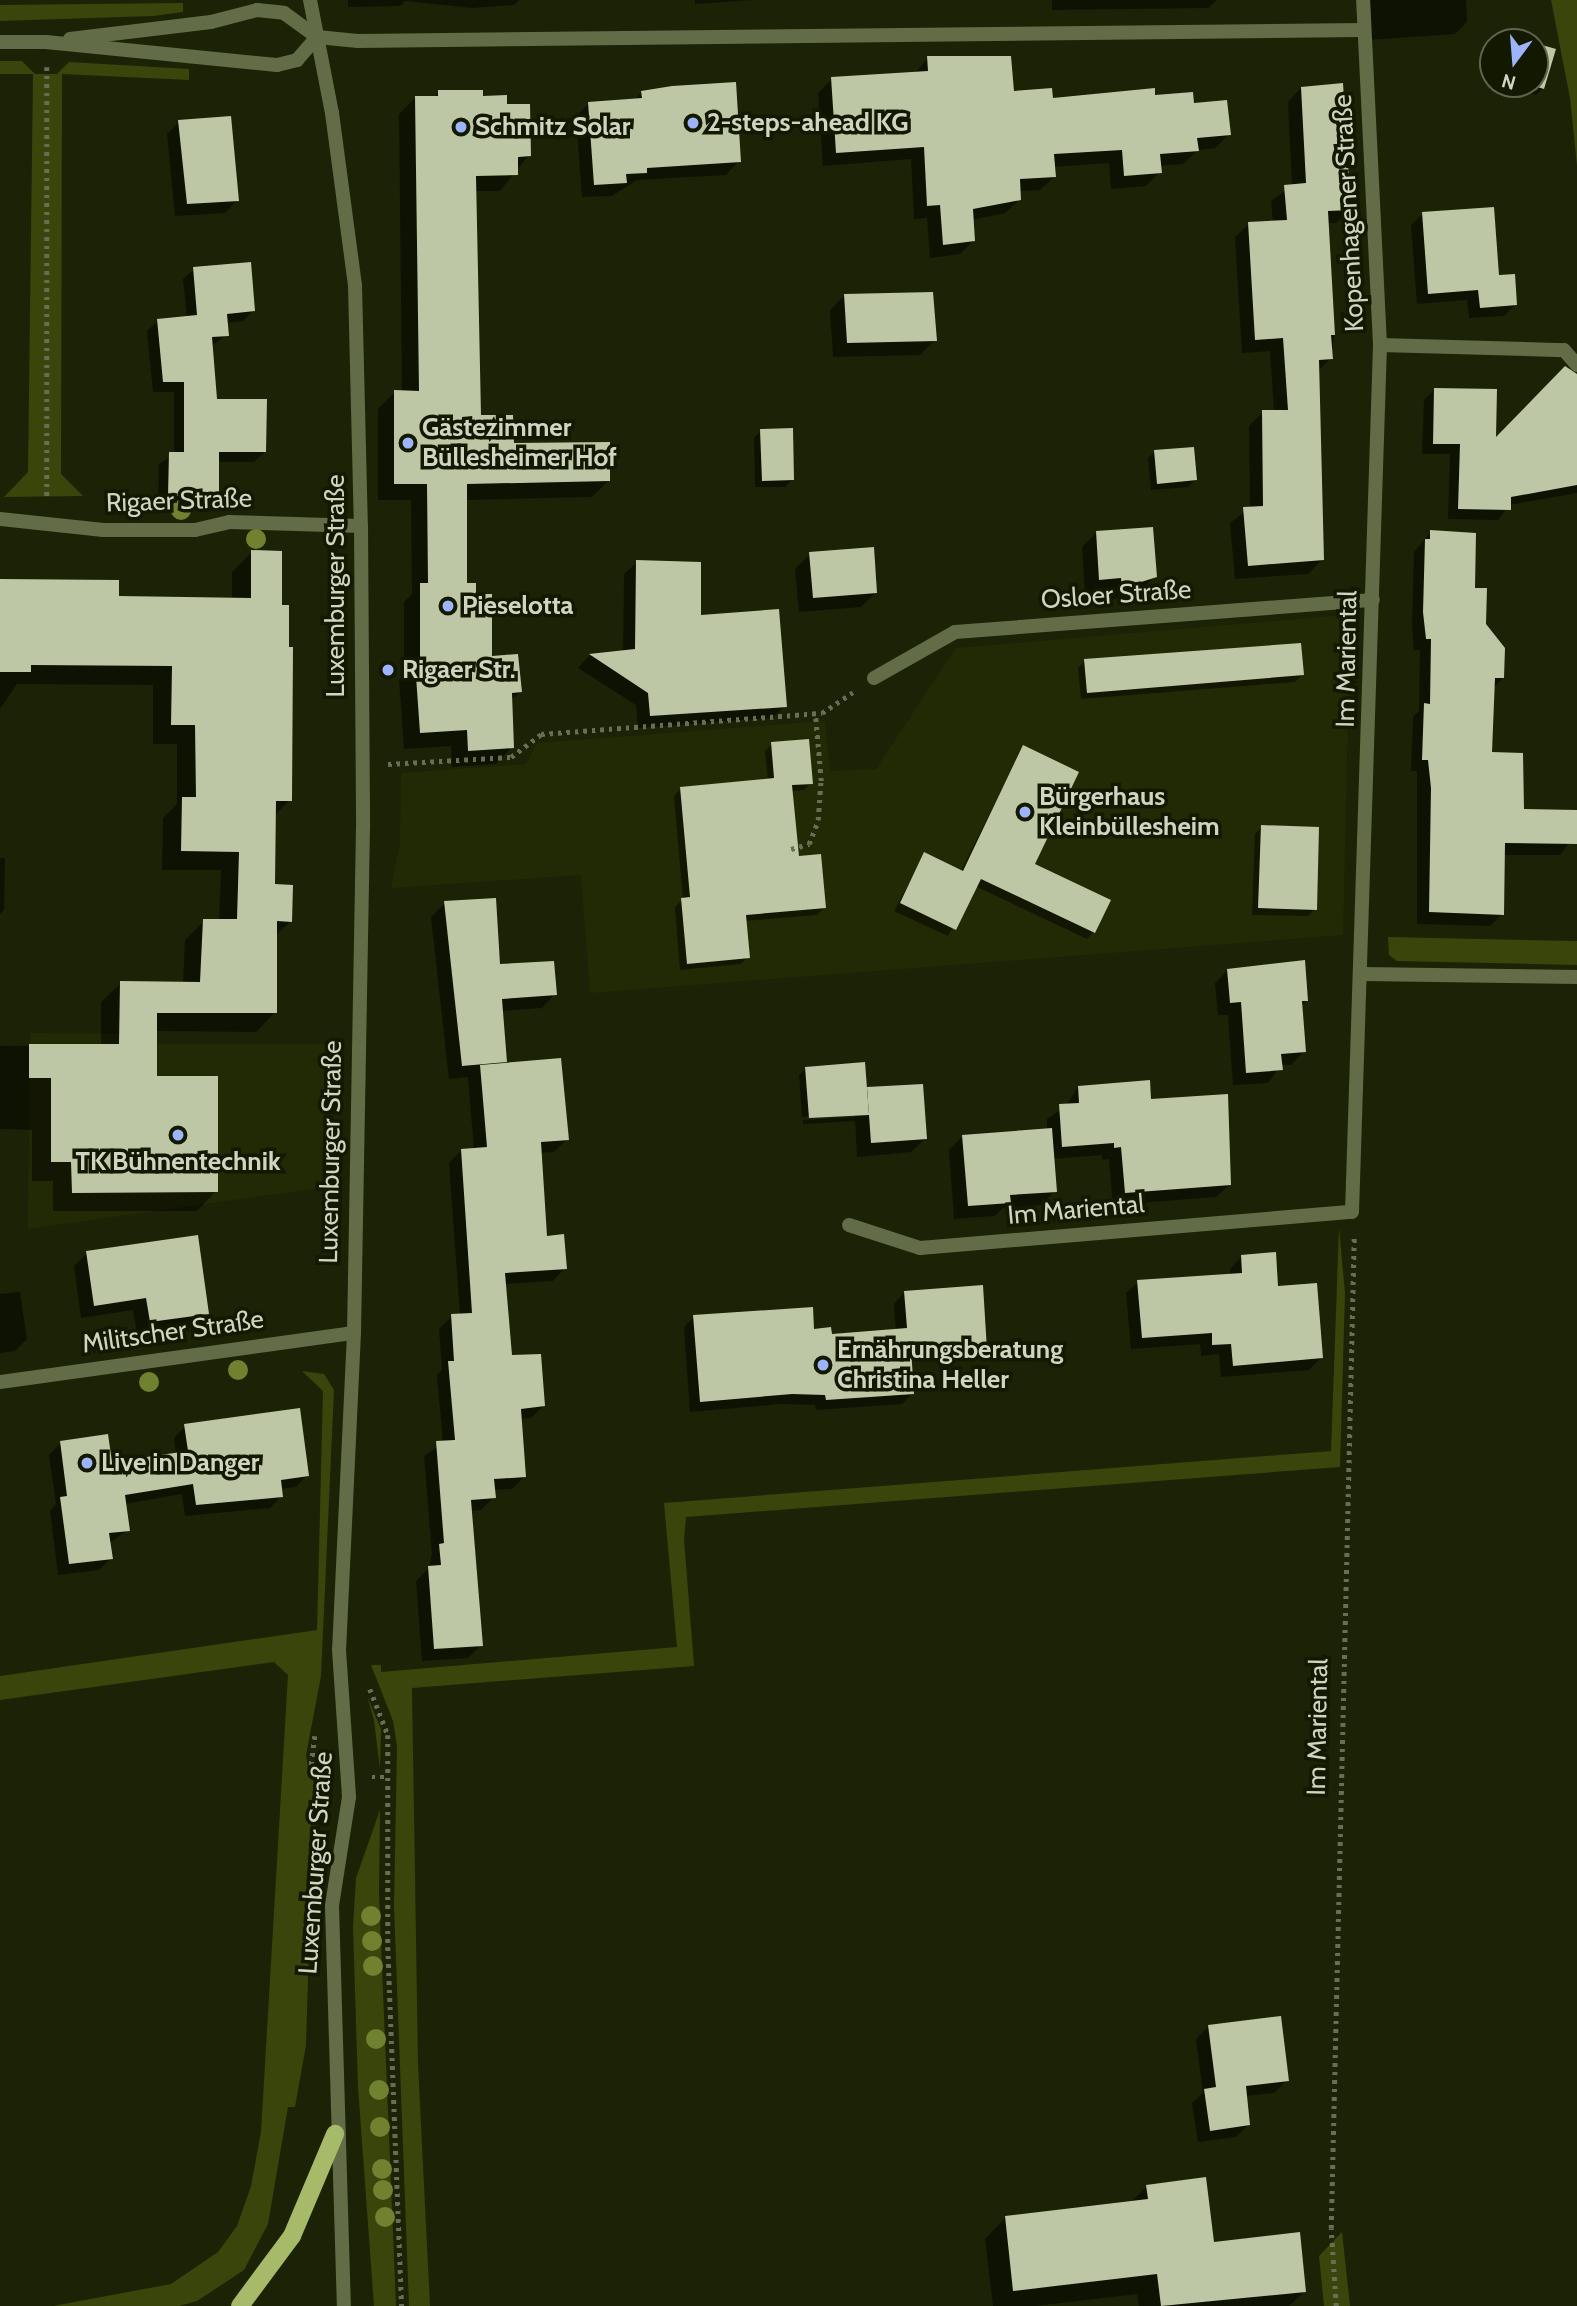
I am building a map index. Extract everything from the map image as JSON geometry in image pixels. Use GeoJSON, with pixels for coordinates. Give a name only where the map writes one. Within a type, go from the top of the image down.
{"type":"FeatureCollection","features":[{"type":"Feature","properties":{"kind":"main road"},"geometry":{"type":"LineString","coordinates":[[240,2306],[292,2236],[335,2134]]}},
{"type":"Feature","properties":{"kind":"street","name":"Luxemburger Straße"},"geometry":{"type":"LineString","coordinates":[[310,0],[355,285],[361,526],[363,827],[354,1333],[339,1650],[349,1797],[332,1906],[335,2134],[344,2306]]}},
{"type":"Feature","properties":{"kind":"street","name":"Kopenhagener Straße"},"geometry":{"type":"LineString","coordinates":[[1363,0],[1380,345],[1564,350],[1577,365]]}},
{"type":"Feature","properties":{"kind":"street"},"geometry":{"type":"LineString","coordinates":[[46,42],[211,22],[257,10],[284,13],[317,37],[372,41],[1363,30]]}},
{"type":"Feature","properties":{"kind":"street"},"geometry":{"type":"LineString","coordinates":[[0,42],[46,42],[277,65],[297,60],[317,37]]}},
{"type":"Feature","properties":{"kind":"street","name":"Im Mariental"},"geometry":{"type":"LineString","coordinates":[[849,1225],[920,1248],[1352,1212],[1362,974],[1380,345]]}},
{"type":"Feature","properties":{"kind":"street","name":"Rigaer Straße"},"geometry":{"type":"LineString","coordinates":[[0,519],[103,530],[195,530],[229,522],[361,526]]}},
{"type":"Feature","properties":{"kind":"street","name":"Osloer Straße"},"geometry":{"type":"LineString","coordinates":[[874,678],[955,632],[1373,600]]}},
{"type":"Feature","properties":{"kind":"street"},"geometry":{"type":"LineString","coordinates":[[1362,974],[1577,977]]}},
{"type":"Feature","properties":{"kind":"street","name":"Militscher Straße"},"geometry":{"type":"LineString","coordinates":[[0,1382],[354,1333]]}},
{"type":"Feature","properties":{"kind":"path"},"geometry":{"type":"LineString","coordinates":[[46,42],[47,524]]}},
{"type":"Feature","properties":{"kind":"path"},"geometry":{"type":"LineString","coordinates":[[405,765],[511,757],[541,734],[815,713],[874,678]]}},
{"type":"Feature","properties":{"kind":"path"},"geometry":{"type":"LineString","coordinates":[[791,849],[809,844],[818,820],[821,781],[815,713]]}},
{"type":"Feature","properties":{"kind":"path","name":"Im Mariental"},"geometry":{"type":"LineString","coordinates":[[1336,2306],[1331,2244],[1356,1263],[1352,1212]]}},
{"type":"Feature","properties":{"kind":"path"},"geometry":{"type":"LineString","coordinates":[[339,1650],[371,1689],[388,1735],[388,1947],[402,2306]]}},
{"type":"Feature","properties":{"kind":"shaded area"},"geometry":{"type":"Polygon","coordinates":[[[1551,0],[1577,0],[1577,166],[1570,98],[1551,0]]]}},
{"type":"Feature","properties":{"kind":"shaded area"},"geometry":{"type":"Polygon","coordinates":[[[183,3],[183,12],[153,16],[0,21],[0,5],[183,3]]]}},
{"type":"Feature","properties":{"kind":"shaded area"},"geometry":{"type":"Polygon","coordinates":[[[0,61],[22,61],[35,74],[57,74],[69,62],[189,69],[189,80],[62,74],[61,474],[83,496],[4,497],[28,472],[33,74],[0,74],[0,61]]]}},
{"type":"Feature","properties":{"kind":"shaded area"},"geometry":{"type":"Polygon","coordinates":[[[1335,616],[1350,630],[1343,935],[590,993],[581,875],[391,888],[400,843],[401,773],[526,764],[537,743],[825,721],[830,771],[876,769],[956,648],[1335,616]]]}},
{"type":"Feature","properties":{"kind":"shaded area"},"geometry":{"type":"Polygon","coordinates":[[[1388,937],[1577,941],[1577,965],[1397,961],[1389,955],[1388,937]]]}},
{"type":"Feature","properties":{"kind":"shaded area"},"geometry":{"type":"Polygon","coordinates":[[[30,1033],[120,1034],[120,1044],[326,1044],[326,1187],[28,1229],[30,1033]]]}},
{"type":"Feature","properties":{"kind":"shaded area"},"geometry":{"type":"Polygon","coordinates":[[[1339,1228],[1345,1293],[1340,1467],[686,1517],[684,1539],[694,1666],[412,1688],[418,2064],[430,2306],[409,2306],[394,1907],[397,1746],[393,1721],[371,1665],[381,1665],[381,1672],[677,1647],[664,1503],[1331,1451],[1339,1228]]]}},
{"type":"Feature","properties":{"kind":"shaded area"},"geometry":{"type":"Polygon","coordinates":[[[302,1371],[324,1374],[334,1390],[321,1676],[306,1755],[309,1776],[323,1782],[312,1846],[306,2045],[295,2107],[288,2107],[268,2224],[244,2270],[197,2301],[179,2306],[53,2306],[171,2284],[218,2252],[237,2226],[251,2186],[261,2132],[288,1675],[274,1662],[0,1700],[0,1676],[317,1630],[323,1391],[302,1371]]]}},
{"type":"Feature","properties":{"kind":"shaded area"},"geometry":{"type":"Polygon","coordinates":[[[367,1696],[381,1729],[380,1769],[374,1720],[367,1696]]]}},
{"type":"Feature","properties":{"kind":"shaded area"},"geometry":{"type":"Polygon","coordinates":[[[380,1810],[379,1894],[396,2306],[374,2306],[358,2087],[353,1927],[356,1878],[380,1810]]]}},
{"type":"Feature","properties":{"kind":"shaded area"},"geometry":{"type":"Polygon","coordinates":[[[1342,2232],[1350,2306],[1324,2306],[1319,2256],[1342,2232]]]}},
{"type":"Feature","properties":{"kind":"building"},"geometry":{"type":"Polygon","coordinates":[[[1549,47],[1556,49],[1549,72],[1549,47]]]}},
{"type":"Feature","properties":{"kind":"building"},"geometry":{"type":"Polygon","coordinates":[[[927,56],[1011,56],[1014,91],[1052,88],[1053,98],[1155,88],[1155,95],[1193,92],[1194,103],[1227,100],[1231,135],[1197,138],[1199,151],[1160,154],[1162,173],[1124,176],[1122,150],[1054,154],[1056,177],[1020,179],[1021,200],[973,209],[975,241],[943,245],[940,205],[927,206],[924,147],[836,153],[831,77],[928,71],[927,56]]]}},
{"type":"Feature","properties":{"kind":"building"},"geometry":{"type":"Polygon","coordinates":[[[736,82],[741,162],[647,168],[647,173],[626,174],[627,183],[594,185],[588,102],[642,98],[641,91],[672,86],[736,82]]]}},
{"type":"Feature","properties":{"kind":"building"},"geometry":{"type":"Polygon","coordinates":[[[1343,83],[1351,210],[1328,211],[1335,335],[1331,335],[1333,359],[1319,360],[1324,560],[1248,566],[1243,507],[1263,506],[1262,410],[1288,410],[1283,338],[1255,340],[1248,222],[1287,220],[1284,185],[1306,183],[1301,87],[1343,83]]]}},
{"type":"Feature","properties":{"kind":"building"},"geometry":{"type":"Polygon","coordinates":[[[438,90],[483,90],[483,96],[507,95],[507,104],[530,104],[531,156],[518,157],[518,175],[476,176],[481,415],[513,415],[514,443],[610,442],[610,481],[467,484],[467,583],[476,583],[476,594],[492,594],[492,656],[518,654],[522,692],[512,693],[514,748],[468,751],[467,730],[420,733],[415,662],[420,661],[420,583],[428,583],[427,484],[394,484],[394,390],[419,391],[415,96],[438,96],[438,90]]]}},
{"type":"Feature","properties":{"kind":"building"},"geometry":{"type":"Polygon","coordinates":[[[231,116],[239,201],[187,204],[178,120],[231,116]]]}},
{"type":"Feature","properties":{"kind":"building"},"geometry":{"type":"Polygon","coordinates":[[[1494,207],[1499,275],[1515,274],[1517,305],[1480,308],[1478,290],[1428,294],[1422,212],[1494,207]]]}},
{"type":"Feature","properties":{"kind":"building"},"geometry":{"type":"Polygon","coordinates":[[[251,262],[255,311],[227,314],[229,336],[212,337],[217,399],[267,399],[266,452],[219,452],[219,496],[168,496],[169,452],[184,452],[184,382],[163,382],[157,319],[197,315],[193,267],[251,262]]]}},
{"type":"Feature","properties":{"kind":"building"},"geometry":{"type":"Polygon","coordinates":[[[933,292],[937,341],[847,343],[844,294],[933,292]]]}},
{"type":"Feature","properties":{"kind":"building"},"geometry":{"type":"Polygon","coordinates":[[[1565,366],[1577,374],[1577,485],[1511,497],[1511,510],[1458,509],[1460,444],[1433,444],[1434,388],[1497,389],[1496,437],[1565,366]]]}},
{"type":"Feature","properties":{"kind":"building"},"geometry":{"type":"Polygon","coordinates":[[[793,428],[794,480],[762,481],[760,429],[793,428]]]}},
{"type":"Feature","properties":{"kind":"building"},"geometry":{"type":"Polygon","coordinates":[[[1194,447],[1197,480],[1157,484],[1154,450],[1194,447]]]}},
{"type":"Feature","properties":{"kind":"building"},"geometry":{"type":"Polygon","coordinates":[[[1153,527],[1157,577],[1122,588],[1121,578],[1099,580],[1096,531],[1153,527]]]}},
{"type":"Feature","properties":{"kind":"building"},"geometry":{"type":"Polygon","coordinates":[[[1430,530],[1476,533],[1475,588],[1487,588],[1486,624],[1505,648],[1504,678],[1495,678],[1492,752],[1523,753],[1524,809],[1577,810],[1577,844],[1505,843],[1504,915],[1429,912],[1431,788],[1428,760],[1422,760],[1424,703],[1430,704],[1431,639],[1426,639],[1423,612],[1425,539],[1430,539],[1430,530]]]}},
{"type":"Feature","properties":{"kind":"building"},"geometry":{"type":"Polygon","coordinates":[[[874,547],[877,593],[813,598],[809,552],[874,547]]]}},
{"type":"Feature","properties":{"kind":"building"},"geometry":{"type":"Polygon","coordinates":[[[251,550],[282,551],[282,605],[289,605],[289,647],[293,647],[292,801],[276,801],[275,884],[293,885],[292,922],[277,921],[277,1013],[157,1013],[157,1076],[218,1076],[218,1192],[72,1193],[71,1162],[51,1162],[51,1078],[29,1078],[29,1044],[119,1044],[120,981],[200,982],[203,919],[237,919],[239,852],[181,851],[182,797],[196,797],[195,725],[171,725],[172,666],[31,665],[31,672],[0,672],[0,579],[119,580],[119,596],[251,598],[251,550]]]}},
{"type":"Feature","properties":{"kind":"building"},"geometry":{"type":"Polygon","coordinates":[[[636,560],[701,562],[701,615],[779,609],[787,707],[650,716],[648,693],[589,654],[635,649],[636,560]]]}},
{"type":"Feature","properties":{"kind":"building"},"geometry":{"type":"Polygon","coordinates":[[[1301,643],[1304,675],[1087,693],[1084,659],[1301,643]]]}},
{"type":"Feature","properties":{"kind":"building"},"geometry":{"type":"Polygon","coordinates":[[[809,739],[813,784],[792,785],[799,856],[821,854],[826,908],[746,915],[750,958],[687,964],[681,898],[690,897],[680,787],[774,778],[771,742],[809,739]]]}},
{"type":"Feature","properties":{"kind":"building","name":"Bürgerhaus Kleinbüllesheim"},"geometry":{"type":"Polygon","coordinates":[[[1023,745],[1079,772],[1035,864],[1111,900],[1095,933],[981,879],[956,930],[900,903],[924,852],[963,871],[1023,745]]]}},
{"type":"Feature","properties":{"kind":"building"},"geometry":{"type":"Polygon","coordinates":[[[1261,825],[1319,827],[1317,910],[1258,908],[1261,825]]]}},
{"type":"Feature","properties":{"kind":"building"},"geometry":{"type":"Polygon","coordinates":[[[496,898],[500,964],[554,961],[557,995],[502,999],[507,1062],[462,1066],[444,901],[496,898]]]}},
{"type":"Feature","properties":{"kind":"building"},"geometry":{"type":"Polygon","coordinates":[[[1305,960],[1308,1001],[1302,1001],[1306,1052],[1281,1054],[1283,1070],[1246,1073],[1241,1002],[1230,1003],[1227,969],[1305,960]]]}},
{"type":"Feature","properties":{"kind":"building"},"geometry":{"type":"Polygon","coordinates":[[[561,1058],[569,1140],[541,1142],[547,1236],[564,1234],[567,1269],[505,1273],[512,1355],[541,1354],[545,1406],[521,1409],[526,1477],[494,1479],[496,1498],[471,1500],[483,1646],[434,1649],[428,1566],[441,1565],[439,1544],[444,1543],[436,1441],[455,1440],[448,1361],[454,1361],[451,1314],[472,1313],[461,1149],[487,1147],[480,1065],[561,1058]]]}},
{"type":"Feature","properties":{"kind":"building"},"geometry":{"type":"Polygon","coordinates":[[[865,1062],[869,1115],[809,1118],[805,1067],[865,1062]]]}},
{"type":"Feature","properties":{"kind":"building"},"geometry":{"type":"Polygon","coordinates":[[[1150,1080],[1151,1099],[1228,1094],[1231,1185],[1125,1193],[1121,1147],[1114,1148],[1114,1143],[1062,1147],[1059,1104],[1079,1103],[1078,1086],[1150,1080]]]}},
{"type":"Feature","properties":{"kind":"building"},"geometry":{"type":"Polygon","coordinates":[[[923,1084],[927,1139],[871,1143],[867,1087],[923,1084]]]}},
{"type":"Feature","properties":{"kind":"building"},"geometry":{"type":"Polygon","coordinates":[[[1052,1128],[1057,1192],[1010,1195],[1011,1203],[968,1206],[962,1135],[1052,1128]]]}},
{"type":"Feature","properties":{"kind":"building"},"geometry":{"type":"Polygon","coordinates":[[[198,1235],[209,1314],[150,1322],[146,1298],[94,1306],[86,1251],[198,1235]]]}},
{"type":"Feature","properties":{"kind":"building"},"geometry":{"type":"Polygon","coordinates":[[[1276,1252],[1278,1286],[1317,1283],[1323,1358],[1233,1366],[1231,1344],[1212,1345],[1212,1333],[1142,1338],[1137,1280],[1242,1273],[1241,1255],[1276,1252]]]}},
{"type":"Feature","properties":{"kind":"building"},"geometry":{"type":"Polygon","coordinates":[[[983,1285],[987,1350],[932,1355],[911,1348],[914,1394],[826,1400],[825,1395],[792,1394],[700,1402],[693,1315],[813,1307],[814,1329],[831,1327],[832,1334],[907,1328],[904,1291],[983,1285]]]}},
{"type":"Feature","properties":{"kind":"building"},"geometry":{"type":"Polygon","coordinates":[[[300,1408],[309,1476],[281,1480],[283,1497],[196,1505],[193,1484],[125,1495],[130,1531],[109,1533],[113,1559],[69,1564],[60,1497],[67,1496],[60,1441],[108,1434],[112,1462],[188,1451],[184,1424],[300,1408]]]}},
{"type":"Feature","properties":{"kind":"building"},"geometry":{"type":"Polygon","coordinates":[[[1281,2016],[1289,2081],[1246,2086],[1250,2125],[1210,2131],[1204,2089],[1216,2087],[1208,2025],[1281,2016]]]}},
{"type":"Feature","properties":{"kind":"building"},"geometry":{"type":"Polygon","coordinates":[[[1206,2177],[1214,2242],[1300,2232],[1306,2292],[1161,2306],[1157,2274],[1013,2291],[1005,2216],[1148,2199],[1146,2185],[1206,2177]]]}},
{"type":"Feature","properties":{"kind":"place","name":"2-steps-ahead KG"},"geometry":{"type":"Point","coordinates":[693,123]}},
{"type":"Feature","properties":{"kind":"place","name":"Schmitz Solar"},"geometry":{"type":"Point","coordinates":[461,127]}},
{"type":"Feature","properties":{"kind":"place","name":"Gästezimmer Büllesheimer Hof"},"geometry":{"type":"Point","coordinates":[408,443]}},
{"type":"Feature","properties":{"kind":"place","name":"Pieselotta"},"geometry":{"type":"Point","coordinates":[448,606]}},
{"type":"Feature","properties":{"kind":"place","name":"Rigaer Str."},"geometry":{"type":"Point","coordinates":[388,670]}},
{"type":"Feature","properties":{"kind":"place","name":"Bürgerhaus Kleinbüllesheim"},"geometry":{"type":"Point","coordinates":[1025,812]}},
{"type":"Feature","properties":{"kind":"place","name":"TK Bühnentechnik"},"geometry":{"type":"Point","coordinates":[178,1135]}},
{"type":"Feature","properties":{"kind":"place","name":"Ernährungsberatung Christina Heller"},"geometry":{"type":"Point","coordinates":[823,1365]}},
{"type":"Feature","properties":{"kind":"place","name":"Live in Danger"},"geometry":{"type":"Point","coordinates":[87,1463]}}]}
